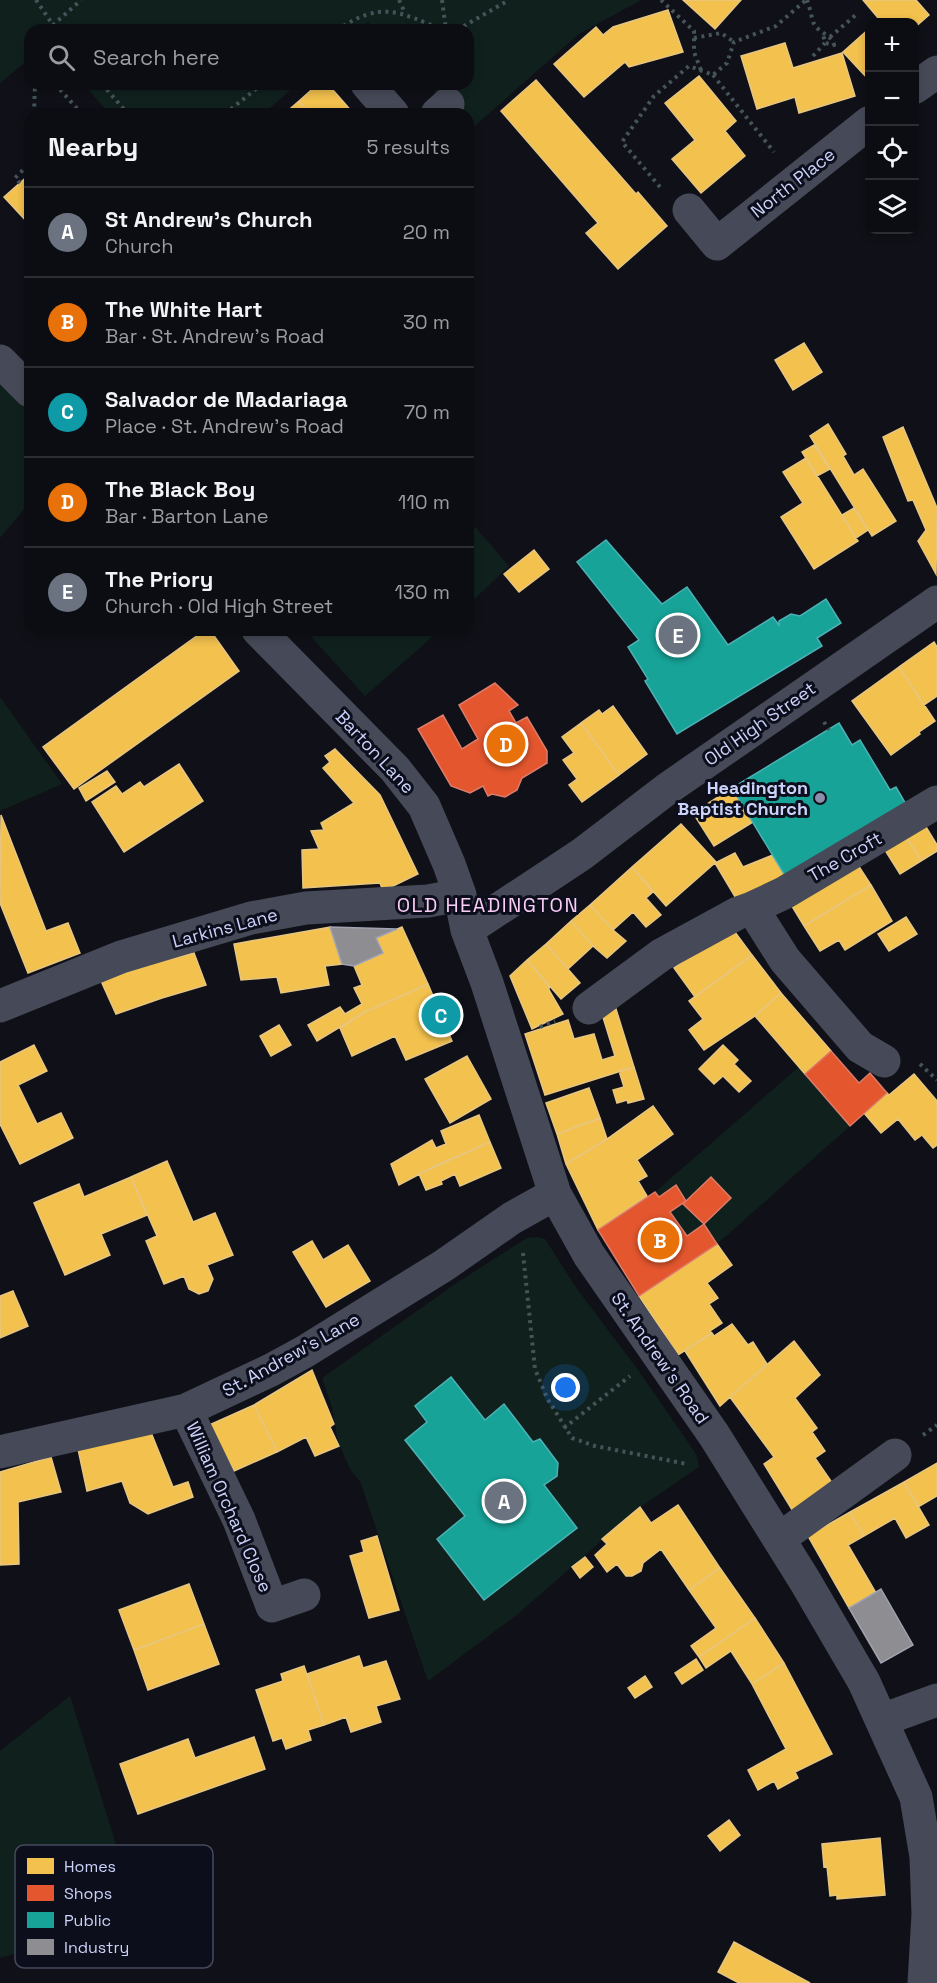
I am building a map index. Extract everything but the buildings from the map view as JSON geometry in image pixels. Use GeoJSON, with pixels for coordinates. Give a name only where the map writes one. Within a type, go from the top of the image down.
{"type":"FeatureCollection","features":[{"type":"Feature","properties":{"kind":"street"},"geometry":{"type":"LineString","coordinates":[[919,85],[937,72]]}},
{"type":"Feature","properties":{"kind":"street"},"geometry":{"type":"LineString","coordinates":[[372,90],[388,108]]}},
{"type":"Feature","properties":{"kind":"street","name":"North Place"},"geometry":{"type":"LineString","coordinates":[[689,210],[710,250],[865,126]]}},
{"type":"Feature","properties":{"kind":"street"},"geometry":{"type":"LineString","coordinates":[[0,361],[24,385]]}},
{"type":"Feature","properties":{"kind":"street","name":"Old High Street"},"geometry":{"type":"LineString","coordinates":[[467,930],[582,854],[667,789],[937,602]]}},
{"type":"Feature","properties":{"kind":"street","name":"Barton Lane"},"geometry":{"type":"LineString","coordinates":[[264,636],[395,769],[424,806],[460,895]]}},
{"type":"Feature","properties":{"kind":"street","name":"The Croft"},"geometry":{"type":"LineString","coordinates":[[589,1008],[661,955],[738,913],[784,893],[937,802]]}},
{"type":"Feature","properties":{"kind":"street","name":"St. Andrew's Road"},"geometry":{"type":"LineString","coordinates":[[460,895],[467,930],[555,1194],[589,1255],[714,1435],[841,1641],[927,1809],[928,1914],[924,1983]]}},
{"type":"Feature","properties":{"kind":"street","name":"Larkins Lane"},"geometry":{"type":"LineString","coordinates":[[0,1006],[121,957],[251,918],[306,908],[428,901],[460,895]]}},
{"type":"Feature","properties":{"kind":"street"},"geometry":{"type":"LineString","coordinates":[[752,908],[785,960],[860,1047],[884,1062]]}},
{"type":"Feature","properties":{"kind":"street","name":"St. Andrew's Lane"},"geometry":{"type":"LineString","coordinates":[[0,1452],[186,1410],[304,1352],[433,1272],[512,1218],[555,1194]]}},
{"type":"Feature","properties":{"kind":"street","name":"William Orchard Close"},"geometry":{"type":"LineString","coordinates":[[186,1410],[238,1520],[272,1606],[304,1595]]}},
{"type":"Feature","properties":{"kind":"street"},"geometry":{"type":"LineString","coordinates":[[779,1539],[895,1455]]}},
{"type":"Feature","properties":{"kind":"street"},"geometry":{"type":"LineString","coordinates":[[882,1720],[937,1700]]}},
{"type":"Feature","properties":{"kind":"path"},"geometry":{"type":"LineString","coordinates":[[36,0],[52,24]]}},
{"type":"Feature","properties":{"kind":"path"},"geometry":{"type":"LineString","coordinates":[[54,24],[81,0]]}},
{"type":"Feature","properties":{"kind":"path"},"geometry":{"type":"LineString","coordinates":[[399,0],[405,13]]}},
{"type":"Feature","properties":{"kind":"path"},"geometry":{"type":"LineString","coordinates":[[442,0],[445,24]]}},
{"type":"Feature","properties":{"kind":"path"},"geometry":{"type":"LineString","coordinates":[[467,24],[509,0]]}},
{"type":"Feature","properties":{"kind":"path"},"geometry":{"type":"LineString","coordinates":[[661,0],[694,31],[694,52],[701,70]]}},
{"type":"Feature","properties":{"kind":"path"},"geometry":{"type":"LineString","coordinates":[[734,42],[776,26],[806,0],[814,24],[823,34],[830,37],[834,45],[825,42]]}},
{"type":"Feature","properties":{"kind":"path"},"geometry":{"type":"LineString","coordinates":[[345,24],[356,16],[378,10],[405,13],[432,24]]}},
{"type":"Feature","properties":{"kind":"path"},"geometry":{"type":"LineString","coordinates":[[830,37],[857,14]]}},
{"type":"Feature","properties":{"kind":"path"},"geometry":{"type":"LineString","coordinates":[[694,38],[721,33],[734,42]]}},
{"type":"Feature","properties":{"kind":"path"},"geometry":{"type":"LineString","coordinates":[[823,34],[825,42]]}},
{"type":"Feature","properties":{"kind":"path"},"geometry":{"type":"LineString","coordinates":[[713,75],[727,63],[734,42]]}},
{"type":"Feature","properties":{"kind":"path"},"geometry":{"type":"LineString","coordinates":[[813,56],[825,42]]}},
{"type":"Feature","properties":{"kind":"path"},"geometry":{"type":"LineString","coordinates":[[689,210],[661,189],[622,141],[654,96],[689,66],[713,75],[797,180]]}},
{"type":"Feature","properties":{"kind":"path"},"geometry":{"type":"LineString","coordinates":[[34,108],[35,90]]}},
{"type":"Feature","properties":{"kind":"path"},"geometry":{"type":"LineString","coordinates":[[60,90],[77,108]]}},
{"type":"Feature","properties":{"kind":"path"},"geometry":{"type":"LineString","coordinates":[[107,90],[123,108]]}},
{"type":"Feature","properties":{"kind":"path"},"geometry":{"type":"LineString","coordinates":[[232,108],[255,90]]}},
{"type":"Feature","properties":{"kind":"path"},"geometry":{"type":"LineString","coordinates":[[20,183],[15,178],[24,170]]}},
{"type":"Feature","properties":{"kind":"path"},"geometry":{"type":"LineString","coordinates":[[512,1218],[524,1258],[535,1369],[547,1398],[572,1438],[595,1446],[711,1469],[723,1470],[731,1466]]}},
{"type":"Feature","properties":{"kind":"path"},"geometry":{"type":"LineString","coordinates":[[564,1428],[658,1356]]}},
{"type":"Feature","properties":{"kind":"green space"},"geometry":{"type":"Polygon","coordinates":[[[0,0],[641,0],[579,34],[474,126],[474,108],[451,108],[434,90],[474,90],[474,24],[370,24],[368,22],[366,24],[24,24],[24,63],[0,83],[0,0]]]}},
{"type":"Feature","properties":{"kind":"green space"},"geometry":{"type":"Polygon","coordinates":[[[88,90],[290,90],[270,108],[105,108],[88,90]]]}},
{"type":"Feature","properties":{"kind":"green space"},"geometry":{"type":"Polygon","coordinates":[[[0,382],[24,408],[24,509],[0,538],[0,382]]]}},
{"type":"Feature","properties":{"kind":"green space"},"geometry":{"type":"Polygon","coordinates":[[[474,526],[509,566],[474,599],[474,526]]]}},
{"type":"Feature","properties":{"kind":"green space"},"geometry":{"type":"Polygon","coordinates":[[[310,636],[433,636],[365,696],[310,636]]]}},
{"type":"Feature","properties":{"kind":"green space"},"geometry":{"type":"Polygon","coordinates":[[[0,697],[62,784],[0,811],[0,697]]]}},
{"type":"Feature","properties":{"kind":"green space"},"geometry":{"type":"Polygon","coordinates":[[[799,1067],[850,1126],[717,1244],[704,1225],[687,1236],[670,1212],[686,1201],[676,1185],[659,1197],[655,1192],[799,1067]]]}},
{"type":"Feature","properties":{"kind":"green space"},"geometry":{"type":"Polygon","coordinates":[[[527,1238],[545,1239],[577,1289],[638,1370],[696,1454],[699,1467],[640,1507],[519,1613],[428,1681],[360,1481],[351,1471],[338,1442],[332,1407],[322,1378],[461,1280],[527,1238]]]}},
{"type":"Feature","properties":{"kind":"green space"},"geometry":{"type":"Polygon","coordinates":[[[70,1696],[116,1845],[15,1845],[15,1953],[0,1958],[0,1751],[70,1696]]]}},
{"type":"Feature","properties":{"kind":"place","name":"The Priory"},"geometry":{"type":"Point","coordinates":[678,635]}},
{"type":"Feature","properties":{"kind":"place","name":"The Black Boy"},"geometry":{"type":"Point","coordinates":[506,744]}},
{"type":"Feature","properties":{"kind":"place","name":"Headington Baptist Church"},"geometry":{"type":"Point","coordinates":[820,798]}},
{"type":"Feature","properties":{"kind":"place","name":"Salvador de Madariaga"},"geometry":{"type":"Point","coordinates":[441,1015]}},
{"type":"Feature","properties":{"kind":"place","name":"The White Hart"},"geometry":{"type":"Point","coordinates":[660,1240]}},
{"type":"Feature","properties":{"kind":"place","name":"St Andrew's Church"},"geometry":{"type":"Point","coordinates":[504,1501]}},
{"type":"Feature","properties":{"kind":"district","name":"OLD HEADINGTON"},"geometry":{"type":"Point","coordinates":[488,905]}}]}
